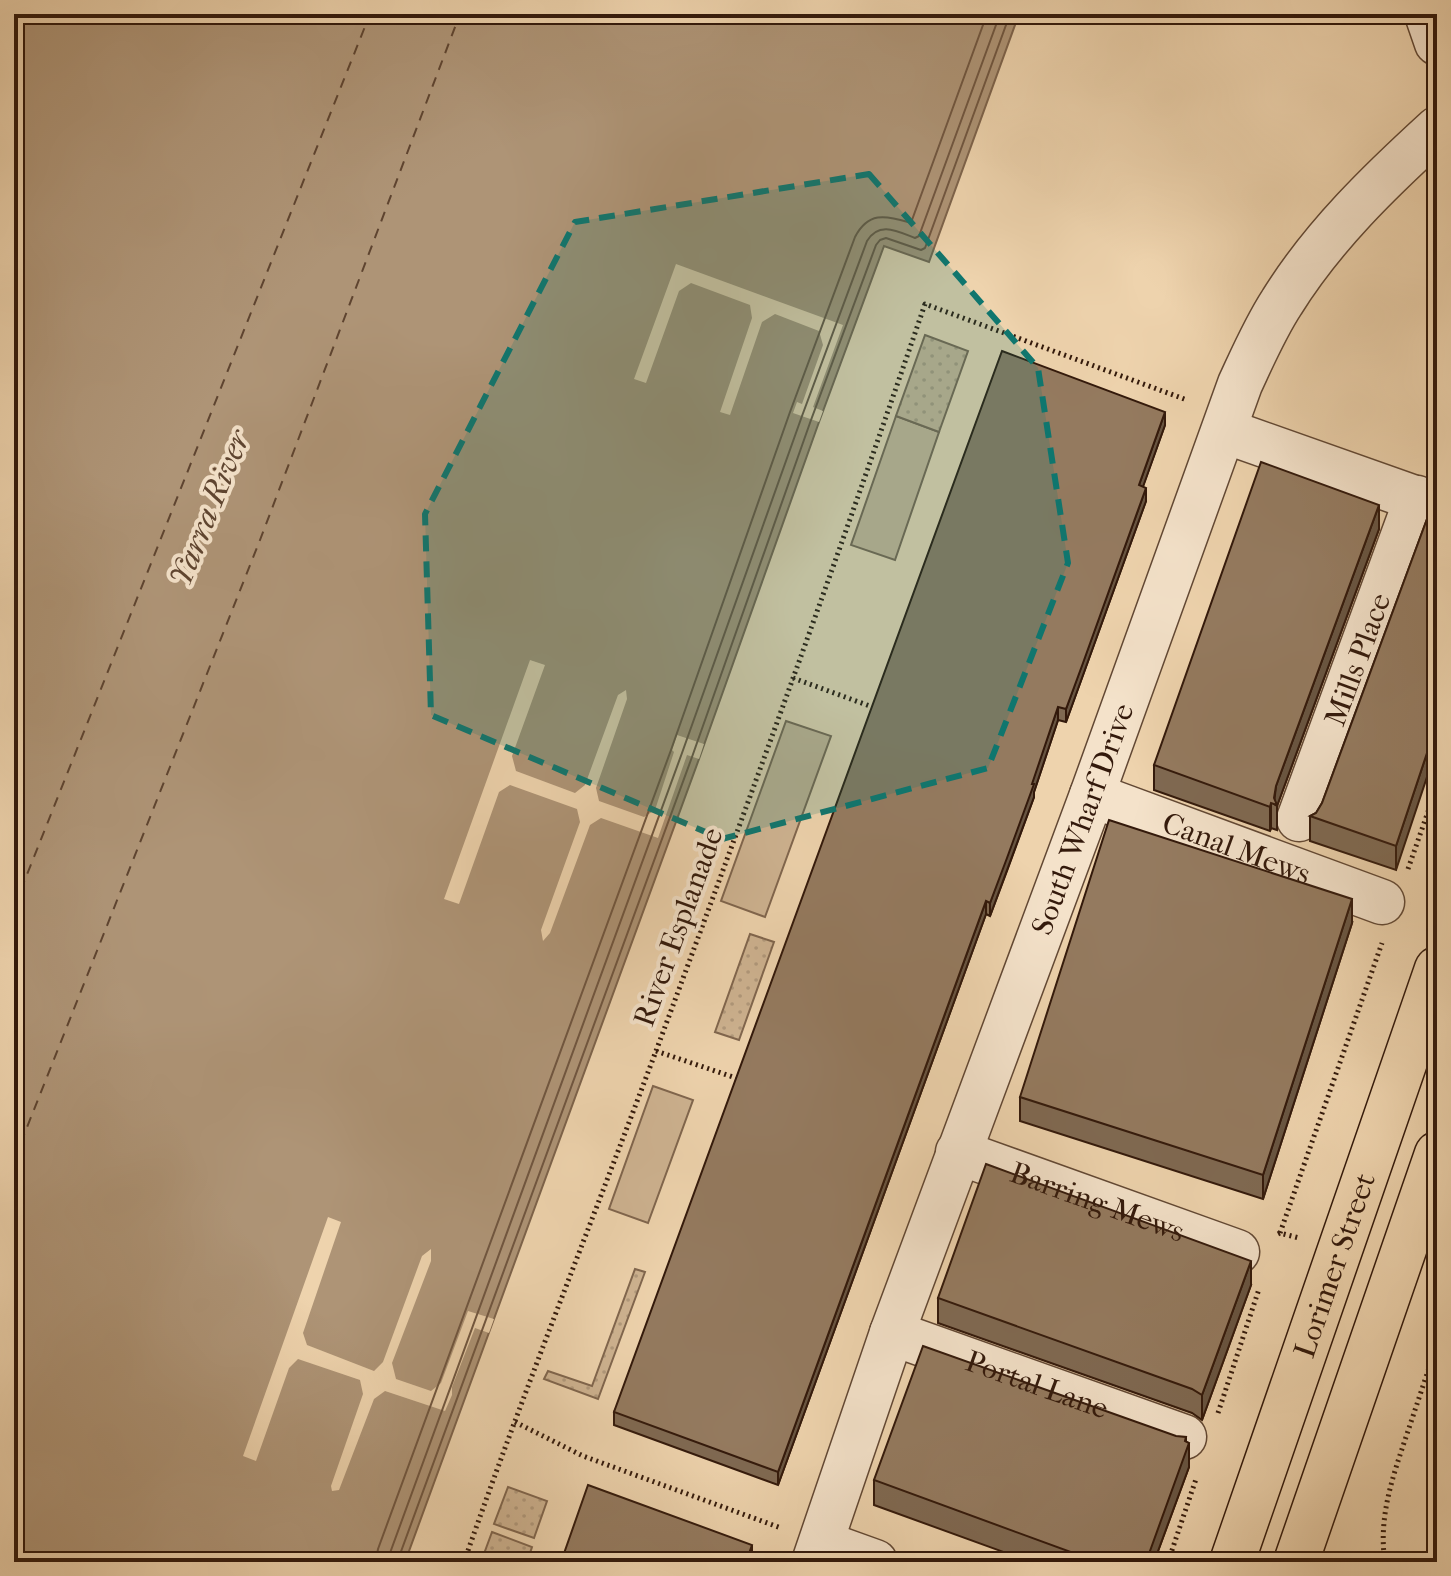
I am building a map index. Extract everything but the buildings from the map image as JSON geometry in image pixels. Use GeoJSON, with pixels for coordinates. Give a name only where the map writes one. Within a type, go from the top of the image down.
{"type":"FeatureCollection","features":[{"type":"Feature","properties":{"kind":"main road","name":"Lorimer Street"},"geometry":{"type":"LineString","coordinates":[[1232,1562],[1437,969]]}},
{"type":"Feature","properties":{"kind":"main road","name":"Lorimer Street"},"geometry":{"type":"LineString","coordinates":[[1306,1553],[1437,1154]]}},
{"type":"Feature","properties":{"kind":"street"},"geometry":{"type":"LineString","coordinates":[[1427,14],[1437,43]]}},
{"type":"Feature","properties":{"kind":"street","name":"South Wharf Drive"},"geometry":{"type":"LineString","coordinates":[[818,1552],[892,1333],[1092,795],[1240,384],[1280,304],[1301,273],[1361,202],[1437,129]]}},
{"type":"Feature","properties":{"kind":"street","name":"Mills Place"},"geometry":{"type":"LineString","coordinates":[[1225,431],[1427,502],[1299,819]]}},
{"type":"Feature","properties":{"kind":"street","name":"Canal Mews"},"geometry":{"type":"LineString","coordinates":[[1092,795],[1390,905]]}},
{"type":"Feature","properties":{"kind":"street","name":"Barring Mews"},"geometry":{"type":"LineString","coordinates":[[958,1152],[1248,1270]]}},
{"type":"Feature","properties":{"kind":"street","name":"Portal Lane"},"geometry":{"type":"LineString","coordinates":[[892,1333],[1199,1443]]}},
{"type":"Feature","properties":{"kind":"street"},"geometry":{"type":"LineString","coordinates":[[818,1552],[875,1562]]}},
{"type":"Feature","properties":{"kind":"path","name":"River Esplanade"},"geometry":{"type":"LineString","coordinates":[[464,1562],[793,678],[925,304],[1189,401]]}},
{"type":"Feature","properties":{"kind":"path"},"geometry":{"type":"LineString","coordinates":[[793,678],[880,710]]}},
{"type":"Feature","properties":{"kind":"path"},"geometry":{"type":"LineString","coordinates":[[1300,1239],[1280,1233],[1390,905],[1437,786]]}},
{"type":"Feature","properties":{"kind":"path"},"geometry":{"type":"LineString","coordinates":[[656,1051],[756,1085]]}},
{"type":"Feature","properties":{"kind":"path"},"geometry":{"type":"LineString","coordinates":[[1168,1562],[1248,1270]]}},
{"type":"Feature","properties":{"kind":"path"},"geometry":{"type":"LineString","coordinates":[[1385,1562],[1385,1506],[1437,1344]]}},
{"type":"Feature","properties":{"kind":"path"},"geometry":{"type":"LineString","coordinates":[[515,1422],[583,1456],[818,1552]]}},
{"type":"Feature","properties":{"kind":"highlighted area"},"geometry":{"type":"Polygon","coordinates":[[[869,174],[1038,368],[1068,563],[988,768],[722,839],[431,715],[425,514],[575,222],[869,174]]]}},
{"type":"Feature","properties":{"kind":"shaded area"},"geometry":{"type":"Polygon","coordinates":[[[925,335],[968,351],[939,432],[896,416],[925,335]]]}},
{"type":"Feature","properties":{"kind":"shaded area"},"geometry":{"type":"Polygon","coordinates":[[[896,416],[939,432],[895,560],[851,545],[896,416]]]}},
{"type":"Feature","properties":{"kind":"shaded area"},"geometry":{"type":"Polygon","coordinates":[[[786,721],[831,736],[765,917],[721,901],[786,721]]]}},
{"type":"Feature","properties":{"kind":"shaded area"},"geometry":{"type":"Polygon","coordinates":[[[750,934],[774,942],[739,1040],[715,1032],[750,934]]]}},
{"type":"Feature","properties":{"kind":"shaded area"},"geometry":{"type":"Polygon","coordinates":[[[653,1086],[693,1100],[648,1223],[609,1209],[653,1086]]]}},
{"type":"Feature","properties":{"kind":"shaded area"},"geometry":{"type":"Polygon","coordinates":[[[635,1269],[645,1272],[598,1399],[544,1379],[548,1371],[592,1386],[635,1269]]]}},
{"type":"Feature","properties":{"kind":"shaded area"},"geometry":{"type":"Polygon","coordinates":[[[508,1487],[547,1501],[534,1538],[494,1524],[508,1487]]]}},
{"type":"Feature","properties":{"kind":"shaded area"},"geometry":{"type":"Polygon","coordinates":[[[492,1532],[532,1547],[527,1562],[481,1562],[492,1532]]]}},
{"type":"Feature","properties":{"kind":"water","name":"Yarra River"},"geometry":{"type":"Polygon","coordinates":[[[14,14],[1019,14],[929,262],[884,246],[405,1562],[14,1562],[14,14]]]}},
{"type":"Feature","properties":{"kind":"pier"},"geometry":{"type":"Polygon","coordinates":[[[676,264],[843,325],[813,407],[823,411],[819,422],[793,413],[797,402],[802,404],[823,345],[819,331],[775,314],[762,322],[730,415],[720,412],[752,318],[750,305],[691,283],[679,291],[646,383],[634,379],[676,264]]]}},
{"type":"Feature","properties":{"kind":"pier"},"geometry":{"type":"Polygon","coordinates":[[[530,660],[545,665],[512,756],[516,771],[575,793],[585,785],[618,695],[626,690],[627,699],[596,788],[599,801],[644,817],[655,810],[677,735],[704,744],[699,759],[687,755],[658,838],[601,818],[590,825],[550,933],[543,941],[541,930],[580,822],[577,809],[510,785],[499,792],[459,904],[444,899],[530,660]]]}},
{"type":"Feature","properties":{"kind":"pier"},"geometry":{"type":"Polygon","coordinates":[[[328,1217],[341,1222],[303,1333],[307,1345],[374,1371],[383,1362],[422,1256],[431,1249],[431,1261],[392,1363],[396,1379],[431,1391],[441,1383],[468,1311],[494,1319],[489,1333],[475,1328],[445,1411],[385,1391],[374,1399],[339,1490],[332,1491],[331,1486],[363,1394],[360,1380],[298,1359],[289,1368],[256,1461],[243,1456],[328,1217]]]}},
{"type":"Feature","properties":{"kind":"ferry route"},"geometry":{"type":"LineString","coordinates":[[14,907],[370,14]]}},
{"type":"Feature","properties":{"kind":"ferry route"},"geometry":{"type":"LineString","coordinates":[[14,1160],[260,540],[460,14]]}}]}
